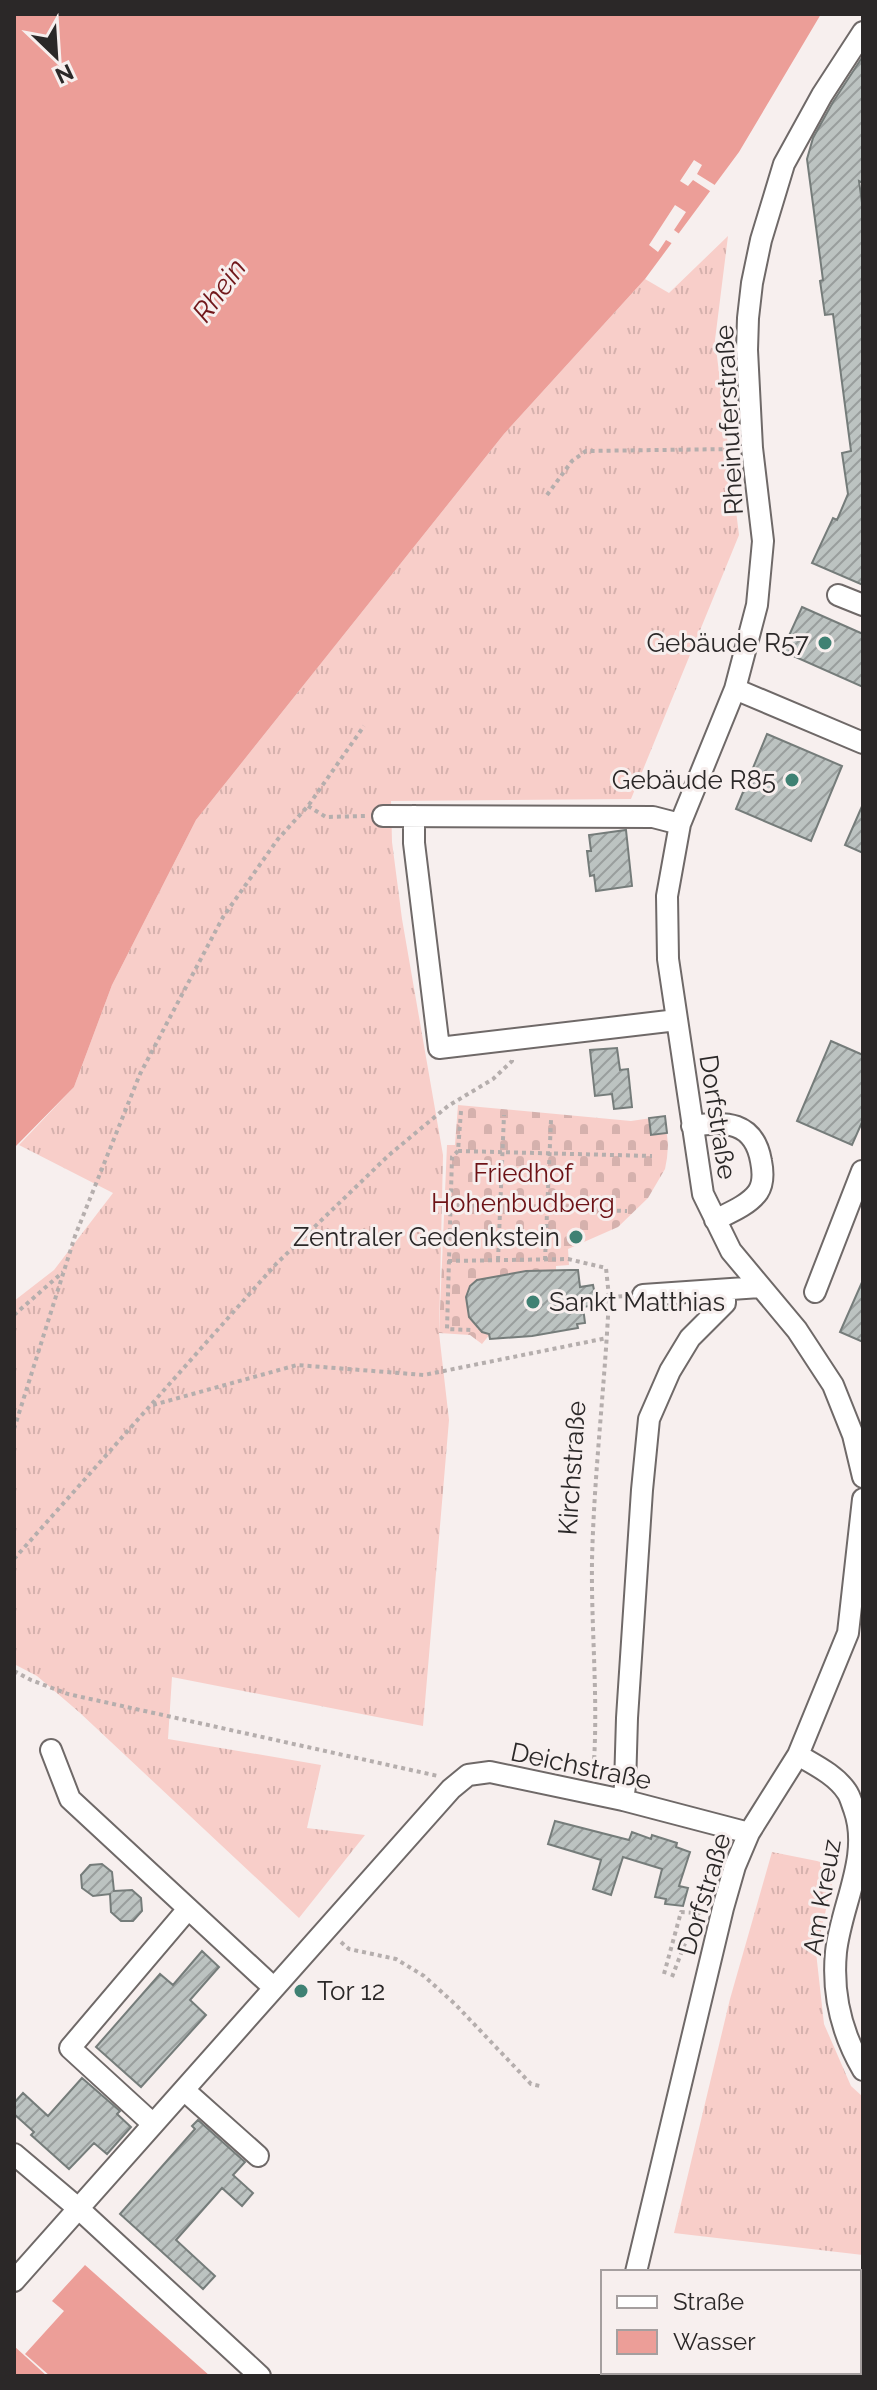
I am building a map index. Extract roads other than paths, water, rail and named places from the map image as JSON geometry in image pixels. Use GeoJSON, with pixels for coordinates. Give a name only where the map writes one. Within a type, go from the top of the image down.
{"type":"FeatureCollection","features":[{"type":"Feature","properties":{"kind":"street","name":"Rheinuferstraße"},"geometry":{"type":"LineString","coordinates":[[719,728],[735,689],[757,605],[763,541],[752,448],[748,318],[761,240],[784,164],[822,95],[863,32]]}},
{"type":"Feature","properties":{"kind":"street"},"geometry":{"type":"LineString","coordinates":[[838,595],[863,605]]}},
{"type":"Feature","properties":{"kind":"street"},"geometry":{"type":"LineString","coordinates":[[735,689],[863,743]]}},
{"type":"Feature","properties":{"kind":"street","name":"Dorfstraße"},"geometry":{"type":"LineString","coordinates":[[719,728],[680,824],[667,896],[668,959],[703,1194],[731,1251],[797,1330],[833,1385],[853,1435],[863,1477]]}},
{"type":"Feature","properties":{"kind":"street"},"geometry":{"type":"LineString","coordinates":[[383,816],[653,817],[680,824]]}},
{"type":"Feature","properties":{"kind":"street"},"geometry":{"type":"LineString","coordinates":[[414,816],[414,843],[439,1048],[677,1020]]}},
{"type":"Feature","properties":{"kind":"street"},"geometry":{"type":"LineString","coordinates":[[692,1126],[719,1122],[750,1134],[757,1142],[762,1161],[763,1176],[758,1192],[741,1206],[715,1220]]}},
{"type":"Feature","properties":{"kind":"street"},"geometry":{"type":"LineString","coordinates":[[815,1292],[863,1170]]}},
{"type":"Feature","properties":{"kind":"street"},"geometry":{"type":"LineString","coordinates":[[643,1295],[760,1287]]}},
{"type":"Feature","properties":{"kind":"street"},"geometry":{"type":"LineString","coordinates":[[623,1800],[644,1454],[649,1419],[670,1371],[690,1338],[725,1303],[725,1290]]}},
{"type":"Feature","properties":{"kind":"street","name":"Dorfstraße"},"geometry":{"type":"LineString","coordinates":[[636,2270],[735,1866],[749,1833],[798,1755],[848,1633],[863,1499]]}},
{"type":"Feature","properties":{"kind":"street"},"geometry":{"type":"LineString","coordinates":[[51,1750],[70,1799],[274,1988]]}},
{"type":"Feature","properties":{"kind":"street","name":"Am Kreuz"},"geometry":{"type":"LineString","coordinates":[[798,1755],[825,1770],[847,1792],[860,1825],[859,1851],[836,1950],[835,1981],[850,2049],[863,2070]]}},
{"type":"Feature","properties":{"kind":"street","name":"Deichstraße"},"geometry":{"type":"LineString","coordinates":[[14,2281],[451,1789],[468,1775],[490,1772],[623,1800],[749,1833]]}},
{"type":"Feature","properties":{"kind":"street"},"geometry":{"type":"LineString","coordinates":[[153,2124],[70,2048],[188,1909]]}},
{"type":"Feature","properties":{"kind":"street"},"geometry":{"type":"LineString","coordinates":[[184,2090],[258,2156]]}},
{"type":"Feature","properties":{"kind":"street"},"geometry":{"type":"LineString","coordinates":[[14,2154],[79,2209],[260,2376]]}},
{"type":"Feature","properties":{"kind":"water","name":"Rhein"},"geometry":{"type":"Polygon","coordinates":[[[14,14],[821,14],[739,152],[645,279],[504,434],[196,820],[112,985],[74,1087],[14,1148],[14,14]]]}},
{"type":"Feature","properties":{"kind":"water"},"geometry":{"type":"Polygon","coordinates":[[[85,2265],[210,2376],[50,2376],[25,2354],[64,2311],[52,2301],[85,2265]]]}},
{"type":"Feature","properties":{"kind":"water"},"geometry":{"type":"Polygon","coordinates":[[[14,2346],[47,2376],[14,2376],[14,2346]]]}},
{"type":"Feature","properties":{"kind":"place","name":"Gebäude R57"},"geometry":{"type":"Point","coordinates":[825,643]}},
{"type":"Feature","properties":{"kind":"place","name":"Gebäude R85"},"geometry":{"type":"Point","coordinates":[792,780]}},
{"type":"Feature","properties":{"kind":"place","name":"Zentraler Gedenkstein"},"geometry":{"type":"Point","coordinates":[576,1237]}},
{"type":"Feature","properties":{"kind":"place","name":"Sankt Matthias"},"geometry":{"type":"Point","coordinates":[533,1302]}},
{"type":"Feature","properties":{"kind":"place","name":"Tor 12"},"geometry":{"type":"Point","coordinates":[301,1991]}},
{"type":"Feature","properties":{"kind":"park label","name":"Friedhof Hohenbudberg"},"geometry":{"type":"Point","coordinates":[523,1188]}}]}
